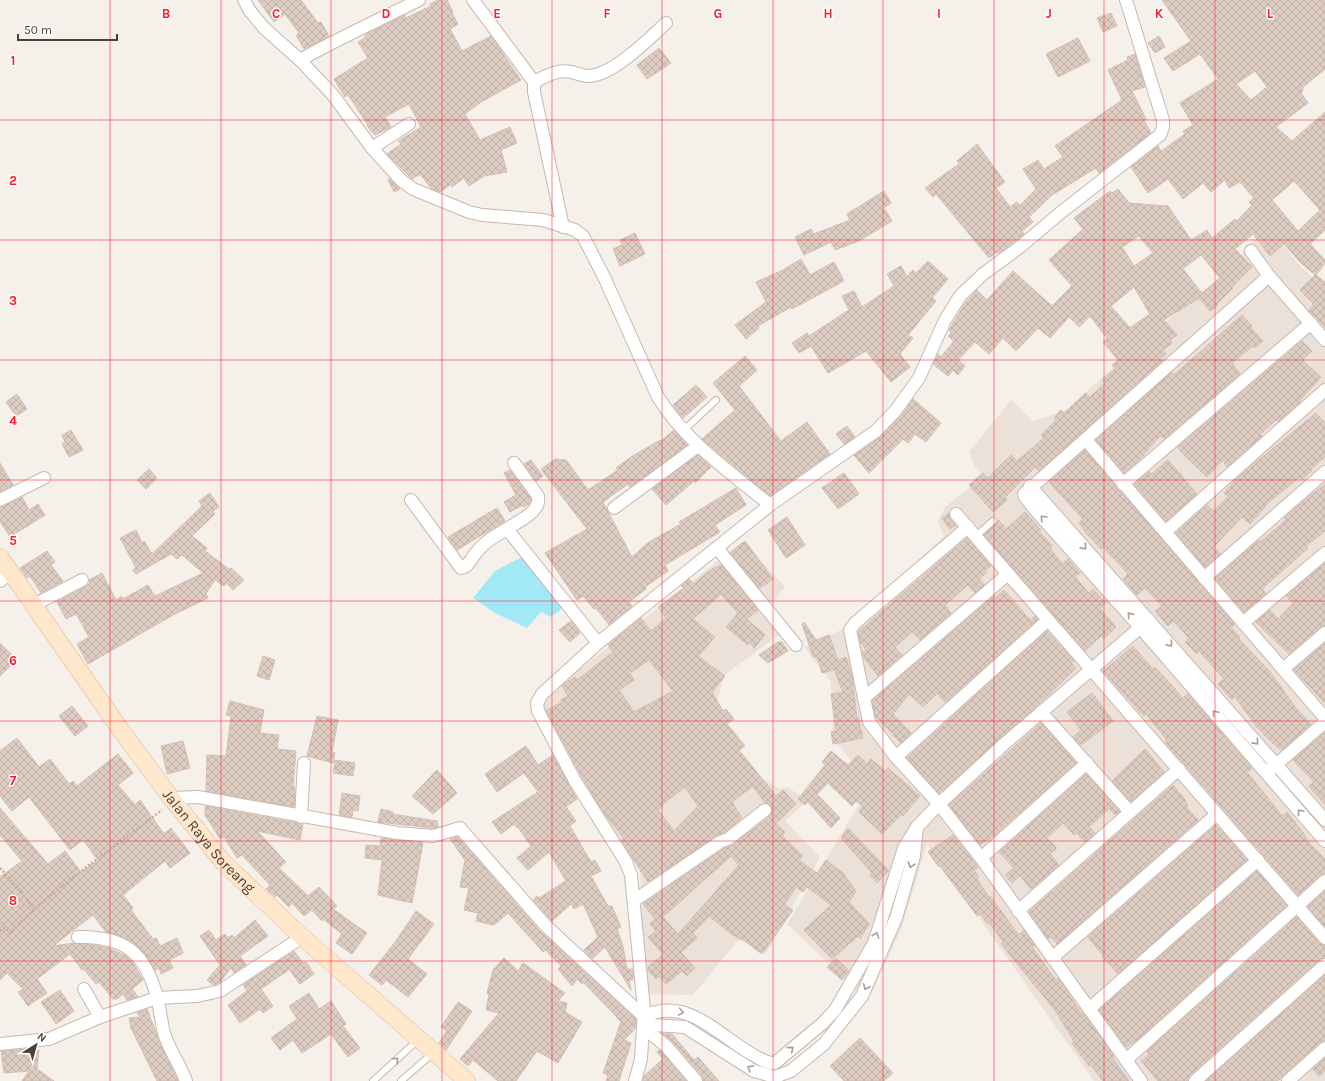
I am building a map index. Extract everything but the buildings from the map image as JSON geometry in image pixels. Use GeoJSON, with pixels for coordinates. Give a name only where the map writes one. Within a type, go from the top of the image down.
{"type":"FeatureCollection","features":[{"type":"Feature","properties":{"kind":"main road","name":"Jalan Raya Soreang"},"geometry":{"type":"LineString","coordinates":[[0,557],[5,576],[34,605],[120,729],[172,799],[224,863],[302,937],[465,1081]]}},
{"type":"Feature","properties":{"kind":"street"},"geometry":{"type":"LineString","coordinates":[[244,0],[250,11],[264,28],[300,60],[333,94],[372,148],[401,180],[413,189],[469,212],[482,215],[543,220],[579,232],[587,241],[658,397],[669,414],[698,446],[770,505]]}},
{"type":"Feature","properties":{"kind":"street"},"geometry":{"type":"LineString","coordinates":[[300,60],[419,0]]}},
{"type":"Feature","properties":{"kind":"street"},"geometry":{"type":"LineString","coordinates":[[473,0],[534,82],[534,92],[563,227]]}},
{"type":"Feature","properties":{"kind":"street"},"geometry":{"type":"LineString","coordinates":[[635,1081],[641,1059],[643,1021],[635,900],[630,868],[575,781],[537,707],[537,703],[542,694],[598,643],[770,505],[876,431],[887,420],[919,378],[945,320],[960,296],[983,274],[1020,247],[1160,134],[1163,127],[1163,120],[1126,0]]}},
{"type":"Feature","properties":{"kind":"street"},"geometry":{"type":"LineString","coordinates":[[534,82],[558,71],[590,76],[599,73],[618,64],[666,23]]}},
{"type":"Feature","properties":{"kind":"street"},"geometry":{"type":"LineString","coordinates":[[372,148],[409,124]]}},
{"type":"Feature","properties":{"kind":"street"},"geometry":{"type":"LineString","coordinates":[[1251,251],[1269,276],[1325,340]]}},
{"type":"Feature","properties":{"kind":"street"},"geometry":{"type":"LineString","coordinates":[[1269,276],[1086,440],[1030,486],[1024,494],[1025,497],[1144,624],[1272,768],[1325,820]]}},
{"type":"Feature","properties":{"kind":"street"},"geometry":{"type":"LineString","coordinates":[[1123,484],[1311,323]]}},
{"type":"Feature","properties":{"kind":"street"},"geometry":{"type":"LineString","coordinates":[[1165,532],[1325,390]]}},
{"type":"Feature","properties":{"kind":"street"},"geometry":{"type":"LineString","coordinates":[[1086,440],[1325,718]]}},
{"type":"Feature","properties":{"kind":"street"},"geometry":{"type":"LineString","coordinates":[[614,508],[698,446]]}},
{"type":"Feature","properties":{"kind":"street"},"geometry":{"type":"LineString","coordinates":[[411,500],[461,568],[468,565],[473,556],[486,541],[507,529],[536,509],[539,503],[538,496],[514,463]]}},
{"type":"Feature","properties":{"kind":"street"},"geometry":{"type":"LineString","coordinates":[[1204,578],[1325,472]]}},
{"type":"Feature","properties":{"kind":"street"},"geometry":{"type":"LineString","coordinates":[[0,500],[44,478]]}},
{"type":"Feature","properties":{"kind":"street"},"geometry":{"type":"LineString","coordinates":[[956,514],[1325,938]]}},
{"type":"Feature","properties":{"kind":"street"},"geometry":{"type":"LineString","coordinates":[[507,529],[598,643]]}},
{"type":"Feature","properties":{"kind":"street"},"geometry":{"type":"LineString","coordinates":[[972,532],[852,628],[851,638],[869,722],[896,757],[939,804],[980,858],[1141,1081]]}},
{"type":"Feature","properties":{"kind":"street"},"geometry":{"type":"LineString","coordinates":[[717,548],[796,646]]}},
{"type":"Feature","properties":{"kind":"street"},"geometry":{"type":"LineString","coordinates":[[1243,623],[1325,554]]}},
{"type":"Feature","properties":{"kind":"street"},"geometry":{"type":"LineString","coordinates":[[864,698],[1008,574]]}},
{"type":"Feature","properties":{"kind":"street"},"geometry":{"type":"LineString","coordinates":[[34,605],[82,580]]}},
{"type":"Feature","properties":{"kind":"street"},"geometry":{"type":"LineString","coordinates":[[896,757],[1048,620]]}},
{"type":"Feature","properties":{"kind":"street"},"geometry":{"type":"LineString","coordinates":[[643,1021],[654,1011],[678,1010],[686,1012],[697,1017],[750,1053],[773,1063],[823,1023],[835,1010],[874,943],[904,848],[917,827],[939,804],[1144,624]]}},
{"type":"Feature","properties":{"kind":"street"},"geometry":{"type":"LineString","coordinates":[[1283,669],[1325,633]]}},
{"type":"Feature","properties":{"kind":"street"},"geometry":{"type":"LineString","coordinates":[[1042,712],[1130,812]]}},
{"type":"Feature","properties":{"kind":"street"},"geometry":{"type":"LineString","coordinates":[[1272,768],[1325,722]]}},
{"type":"Feature","properties":{"kind":"street"},"geometry":{"type":"LineString","coordinates":[[301,817],[304,763]]}},
{"type":"Feature","properties":{"kind":"street"},"geometry":{"type":"LineString","coordinates":[[980,858],[1087,763]]}},
{"type":"Feature","properties":{"kind":"street"},"geometry":{"type":"LineString","coordinates":[[1272,768],[1325,841]]}},
{"type":"Feature","properties":{"kind":"street"},"geometry":{"type":"LineString","coordinates":[[1018,911],[1179,769]]}},
{"type":"Feature","properties":{"kind":"street"},"geometry":{"type":"LineString","coordinates":[[172,799],[198,797],[301,817],[397,833],[433,836],[460,828],[546,926],[643,1021],[696,1081]]}},
{"type":"Feature","properties":{"kind":"street"},"geometry":{"type":"LineString","coordinates":[[635,900],[720,842],[728,839],[764,810]]}},
{"type":"Feature","properties":{"kind":"street"},"geometry":{"type":"LineString","coordinates":[[1052,958],[1217,814]]}},
{"type":"Feature","properties":{"kind":"street"},"geometry":{"type":"LineString","coordinates":[[643,1021],[653,1025],[685,1027],[754,1071],[775,1077],[791,1071],[824,1044],[862,996],[896,918],[914,856],[917,827]]}},
{"type":"Feature","properties":{"kind":"street"},"geometry":{"type":"LineString","coordinates":[[1090,1009],[1258,860]]}},
{"type":"Feature","properties":{"kind":"street"},"geometry":{"type":"LineString","coordinates":[[1126,1060],[1325,881]]}},
{"type":"Feature","properties":{"kind":"street"},"geometry":{"type":"LineString","coordinates":[[78,937],[104,937],[115,941],[131,950],[146,969],[157,998],[164,1034],[186,1081]]}},
{"type":"Feature","properties":{"kind":"street"},"geometry":{"type":"LineString","coordinates":[[0,1044],[49,1039],[100,1017],[157,998],[197,996],[220,991],[302,937]]}},
{"type":"Feature","properties":{"kind":"street"},"geometry":{"type":"LineString","coordinates":[[1194,1081],[1325,965]]}},
{"type":"Feature","properties":{"kind":"street"},"geometry":{"type":"LineString","coordinates":[[84,989],[100,1017]]}},
{"type":"Feature","properties":{"kind":"street"},"geometry":{"type":"LineString","coordinates":[[835,1010],[849,1014]]}},
{"type":"Feature","properties":{"kind":"street"},"geometry":{"type":"LineString","coordinates":[[1288,1081],[1325,1048]]}},
{"type":"Feature","properties":{"kind":"lane"},"geometry":{"type":"LineString","coordinates":[[683,431],[716,400]]}},
{"type":"Feature","properties":{"kind":"lane"},"geometry":{"type":"LineString","coordinates":[[972,532],[993,521]]}},
{"type":"Feature","properties":{"kind":"lane"},"geometry":{"type":"LineString","coordinates":[[373,1081],[418,1040]]}},
{"type":"Feature","properties":{"kind":"lane"},"geometry":{"type":"LineString","coordinates":[[401,1081],[433,1052]]}},
{"type":"Feature","properties":{"kind":"path"},"geometry":{"type":"LineString","coordinates":[[0,931],[5,928],[10,932],[34,909],[172,799]]}},
{"type":"Feature","properties":{"kind":"path"},"geometry":{"type":"LineString","coordinates":[[0,868],[34,909]]}},
{"type":"Feature","properties":{"kind":"shaded area"},"geometry":{"type":"Polygon","coordinates":[[[1267,226],[1302,268],[1325,288],[1325,1081],[1094,1081],[927,844],[901,930],[868,1001],[787,924],[872,783],[831,737],[834,712],[830,680],[804,647],[841,630],[944,537],[938,521],[945,507],[984,476],[975,467],[969,452],[1011,400],[1033,421],[1066,410],[1152,333],[1223,275],[1267,226]]]}},
{"type":"Feature","properties":{"kind":"shaded area"},"geometry":{"type":"Polygon","coordinates":[[[743,541],[785,587],[769,606],[784,631],[724,675],[716,707],[741,766],[780,789],[788,787],[807,801],[785,821],[820,857],[766,954],[739,939],[693,995],[645,994],[640,864],[610,826],[542,706],[542,695],[579,670],[743,541]]]}},
{"type":"Feature","properties":{"kind":"water"},"geometry":{"type":"Polygon","coordinates":[[[524,556],[565,606],[551,617],[541,612],[527,628],[493,612],[473,598],[495,571],[524,556]]]}}]}
